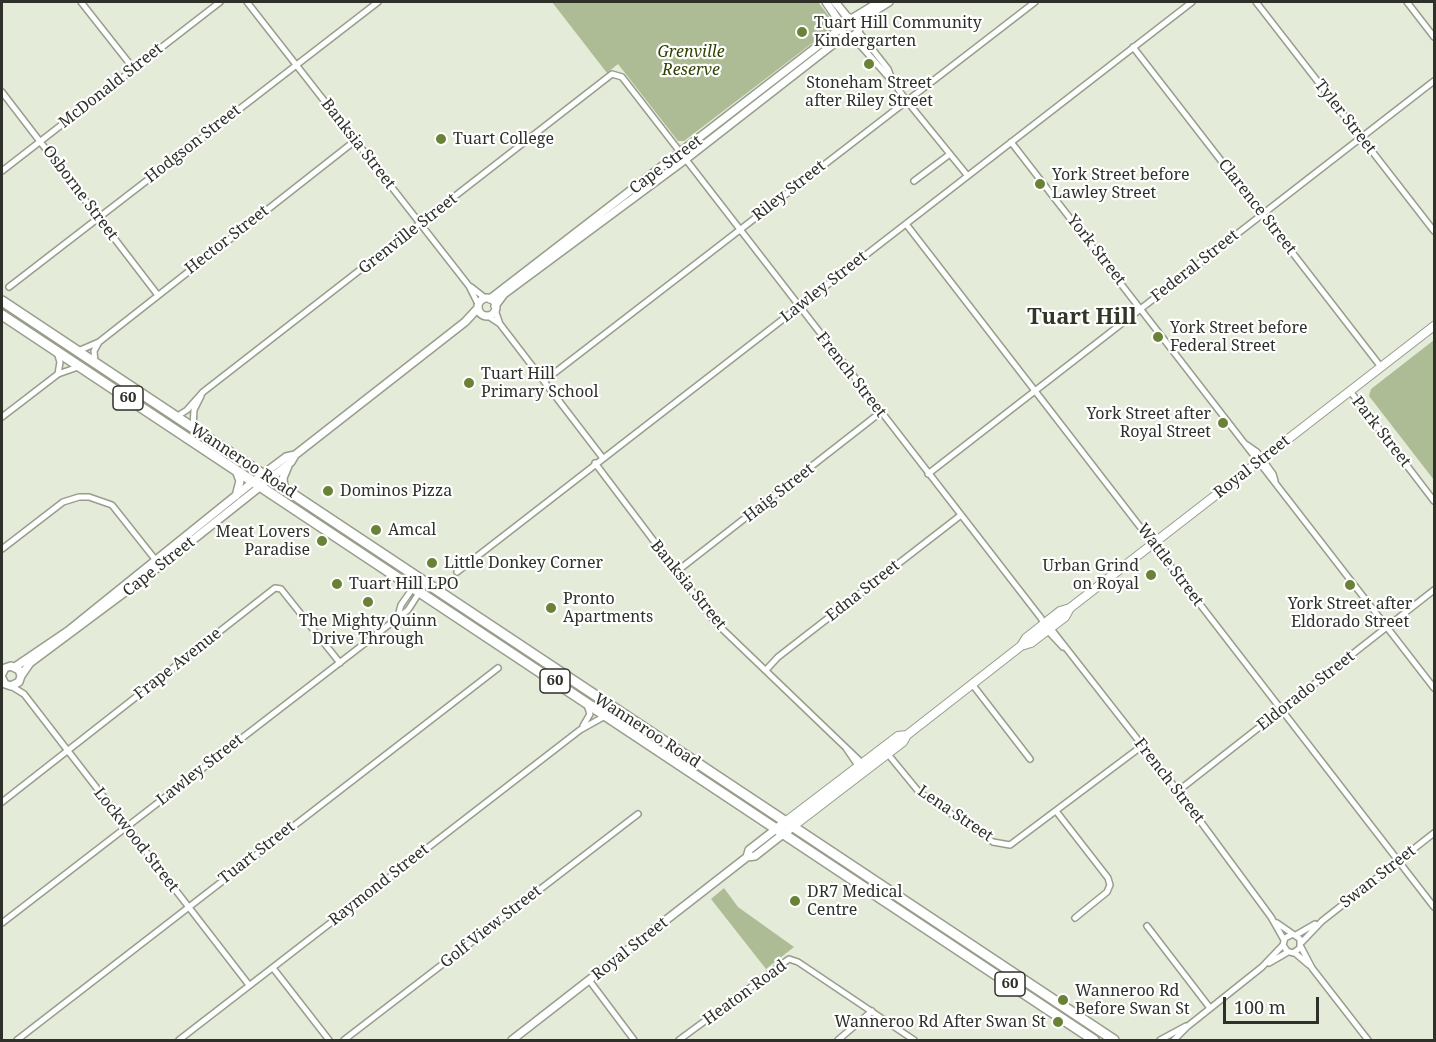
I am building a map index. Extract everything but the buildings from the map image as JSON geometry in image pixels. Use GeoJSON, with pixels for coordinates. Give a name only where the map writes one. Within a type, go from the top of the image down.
{"type":"FeatureCollection","features":[{"type":"Feature","properties":{"kind":"highway","name":"Wanneroo Road"},"geometry":{"type":"LineString","coordinates":[[2,301],[1114,1041]]}},
{"type":"Feature","properties":{"kind":"highway","name":"Wanneroo Road"},"geometry":{"type":"LineString","coordinates":[[2,315],[1094,1041]]}},
{"type":"Feature","properties":{"kind":"highway"},"geometry":{"type":"LineString","coordinates":[[322,513],[344,536],[343,542]]}},
{"type":"Feature","properties":{"kind":"highway"},"geometry":{"type":"LineString","coordinates":[[355,535],[356,543],[360,548],[399,579]]}},
{"type":"Feature","properties":{"kind":"main road","name":"Royal Street"},"geometry":{"type":"LineString","coordinates":[[779,832],[885,751],[898,736],[907,735],[1021,646],[1030,643],[1047,627],[1065,617],[1070,608],[1434,326]]}},
{"type":"Feature","properties":{"kind":"street"},"geometry":{"type":"LineString","coordinates":[[81,2],[133,69]]}},
{"type":"Feature","properties":{"kind":"street","name":"McDonald Street"},"geometry":{"type":"LineString","coordinates":[[2,171],[220,2]]}},
{"type":"Feature","properties":{"kind":"street","name":"Banksia Street"},"geometry":{"type":"LineString","coordinates":[[247,2],[469,286],[478,306]]}},
{"type":"Feature","properties":{"kind":"street","name":"Hodgson Street"},"geometry":{"type":"LineString","coordinates":[[9,287],[378,2]]}},
{"type":"Feature","properties":{"kind":"street"},"geometry":{"type":"LineString","coordinates":[[826,2],[845,31],[893,82],[967,175]]}},
{"type":"Feature","properties":{"kind":"street"},"geometry":{"type":"LineString","coordinates":[[835,2],[859,28],[888,69],[893,82]]}},
{"type":"Feature","properties":{"kind":"street","name":"Cape Street"},"geometry":{"type":"LineString","coordinates":[[845,31],[851,18],[879,2]]}},
{"type":"Feature","properties":{"kind":"street","name":"Cape Street"},"geometry":{"type":"LineString","coordinates":[[465,322],[485,316],[512,288],[845,31],[859,28],[868,15],[889,2]]}},
{"type":"Feature","properties":{"kind":"street","name":"Riley Street"},"geometry":{"type":"LineString","coordinates":[[544,381],[1035,2]]}},
{"type":"Feature","properties":{"kind":"street","name":"Lawley Street"},"geometry":{"type":"LineString","coordinates":[[457,572],[1192,2]]}},
{"type":"Feature","properties":{"kind":"street","name":"Tyler Street"},"geometry":{"type":"LineString","coordinates":[[1256,2],[1434,231]]}},
{"type":"Feature","properties":{"kind":"street"},"geometry":{"type":"LineString","coordinates":[[1407,2],[1434,38]]}},
{"type":"Feature","properties":{"kind":"street","name":"Clarence Street"},"geometry":{"type":"LineString","coordinates":[[1133,47],[1381,367]]}},
{"type":"Feature","properties":{"kind":"street","name":"French Street"},"geometry":{"type":"LineString","coordinates":[[612,74],[622,77],[1047,627],[1178,791],[1271,917],[1284,943],[1292,952]]}},
{"type":"Feature","properties":{"kind":"street","name":"Grenville Street"},"geometry":{"type":"LineString","coordinates":[[176,417],[187,410],[203,392],[612,74]]}},
{"type":"Feature","properties":{"kind":"street","name":"Federal Street"},"geometry":{"type":"LineString","coordinates":[[928,474],[1434,81]]}},
{"type":"Feature","properties":{"kind":"street","name":"Osborne Street"},"geometry":{"type":"LineString","coordinates":[[2,92],[157,294]]}},
{"type":"Feature","properties":{"kind":"street","name":"Hector Street"},"geometry":{"type":"LineString","coordinates":[[78,351],[99,342],[157,294],[356,140]]}},
{"type":"Feature","properties":{"kind":"street","name":"York Street"},"geometry":{"type":"LineString","coordinates":[[1011,142],[1247,445],[1254,448],[1260,461],[1434,688]]}},
{"type":"Feature","properties":{"kind":"street"},"geometry":{"type":"LineString","coordinates":[[914,181],[950,154]]}},
{"type":"Feature","properties":{"kind":"street","name":"Cape Street"},"geometry":{"type":"LineString","coordinates":[[267,476],[289,464],[295,455],[465,322],[478,306],[684,156]]}},
{"type":"Feature","properties":{"kind":"street","name":"Wattle Street"},"geometry":{"type":"LineString","coordinates":[[906,224],[1434,907]]}},
{"type":"Feature","properties":{"kind":"street","name":"Banksia Street"},"geometry":{"type":"LineString","coordinates":[[469,286],[488,299]]}},
{"type":"Feature","properties":{"kind":"street"},"geometry":{"type":"LineString","coordinates":[[488,299],[495,308],[500,324],[603,457]]}},
{"type":"Feature","properties":{"kind":"street"},"geometry":{"type":"LineString","coordinates":[[478,306],[485,316],[500,324]]}},
{"type":"Feature","properties":{"kind":"street"},"geometry":{"type":"LineString","coordinates":[[95,363],[94,351],[99,342]]}},
{"type":"Feature","properties":{"kind":"street"},"geometry":{"type":"LineString","coordinates":[[57,351],[60,362],[58,374]]}},
{"type":"Feature","properties":{"kind":"street"},"geometry":{"type":"LineString","coordinates":[[2,417],[58,374],[78,366]]}},
{"type":"Feature","properties":{"kind":"street","name":"Park Street"},"geometry":{"type":"LineString","coordinates":[[1350,391],[1434,501]]}},
{"type":"Feature","properties":{"kind":"street"},"geometry":{"type":"LineString","coordinates":[[193,428],[194,410],[203,392]]}},
{"type":"Feature","properties":{"kind":"street","name":"Haig Street"},"geometry":{"type":"LineString","coordinates":[[676,572],[881,412]]}},
{"type":"Feature","properties":{"kind":"street","name":"Cape Street"},"geometry":{"type":"LineString","coordinates":[[7,686],[20,678],[30,663],[158,564],[267,476],[286,457],[295,455]]}},
{"type":"Feature","properties":{"kind":"street"},"geometry":{"type":"LineString","coordinates":[[284,488],[284,472],[289,464]]}},
{"type":"Feature","properties":{"kind":"street","name":"Banksia Street"},"geometry":{"type":"LineString","coordinates":[[595,464],[715,622],[845,746],[862,767]]}},
{"type":"Feature","properties":{"kind":"street"},"geometry":{"type":"LineString","coordinates":[[236,470],[240,481],[236,496]]}},
{"type":"Feature","properties":{"kind":"street","name":"Cape Street"},"geometry":{"type":"LineString","coordinates":[[2,676],[12,667],[68,631],[158,564],[236,496],[257,484]]}},
{"type":"Feature","properties":{"kind":"street"},"geometry":{"type":"LineString","coordinates":[[2,549],[63,502],[79,497],[89,497],[112,506],[158,564]]}},
{"type":"Feature","properties":{"kind":"street","name":"Edna Street"},"geometry":{"type":"LineString","coordinates":[[766,670],[778,657],[962,515]]}},
{"type":"Feature","properties":{"kind":"street","name":"Lawley Street"},"geometry":{"type":"LineString","coordinates":[[2,924],[408,610],[423,580]]}},
{"type":"Feature","properties":{"kind":"street","name":"Frape Avenue"},"geometry":{"type":"LineString","coordinates":[[2,802],[275,588],[281,589],[340,663]]}},
{"type":"Feature","properties":{"kind":"street","name":"Eldorado Street"},"geometry":{"type":"LineString","coordinates":[[1178,791],[1434,590]]}},
{"type":"Feature","properties":{"kind":"street"},"geometry":{"type":"LineString","coordinates":[[2,661],[12,667],[20,678]]}},
{"type":"Feature","properties":{"kind":"street","name":"Tuart Street"},"geometry":{"type":"LineString","coordinates":[[17,1041],[188,906],[498,668]]}},
{"type":"Feature","properties":{"kind":"street"},"geometry":{"type":"LineString","coordinates":[[2,676],[7,686]]}},
{"type":"Feature","properties":{"kind":"street","name":"Lockwood Street"},"geometry":{"type":"LineString","coordinates":[[20,678],[24,694],[249,985]]}},
{"type":"Feature","properties":{"kind":"street"},"geometry":{"type":"LineString","coordinates":[[972,684],[1030,759]]}},
{"type":"Feature","properties":{"kind":"street","name":"Lockwood Street"},"geometry":{"type":"LineString","coordinates":[[7,686],[24,694]]}},
{"type":"Feature","properties":{"kind":"street"},"geometry":{"type":"LineString","coordinates":[[580,730],[590,714],[586,702]]}},
{"type":"Feature","properties":{"kind":"street","name":"Raymond Street"},"geometry":{"type":"LineString","coordinates":[[179,1041],[580,730],[606,715]]}},
{"type":"Feature","properties":{"kind":"street"},"geometry":{"type":"LineString","coordinates":[[1075,918],[1107,892],[1110,885],[1108,878],[1056,811],[1142,746]]}},
{"type":"Feature","properties":{"kind":"street","name":"Lena Street"},"geometry":{"type":"LineString","coordinates":[[885,751],[919,792],[993,842],[1010,845],[1056,811]]}},
{"type":"Feature","properties":{"kind":"street","name":"Golf View Street"},"geometry":{"type":"LineString","coordinates":[[344,1041],[638,814]]}},
{"type":"Feature","properties":{"kind":"street","name":"Royal Street"},"geometry":{"type":"LineString","coordinates":[[512,1041],[747,856],[755,856],[779,832]]}},
{"type":"Feature","properties":{"kind":"street","name":"Swan Street"},"geometry":{"type":"LineString","coordinates":[[1292,952],[1323,921],[1434,833]]}},
{"type":"Feature","properties":{"kind":"street","name":"French Street"},"geometry":{"type":"LineString","coordinates":[[1271,917],[1293,935],[1301,945]]}},
{"type":"Feature","properties":{"kind":"street","name":"Swan Street"},"geometry":{"type":"LineString","coordinates":[[1284,943],[1293,935],[1323,921]]}},
{"type":"Feature","properties":{"kind":"street"},"geometry":{"type":"LineString","coordinates":[[1147,927],[1210,1008]]}},
{"type":"Feature","properties":{"kind":"street"},"geometry":{"type":"LineString","coordinates":[[1174,1041],[1188,1026],[1262,967],[1284,943]]}},
{"type":"Feature","properties":{"kind":"street"},"geometry":{"type":"LineString","coordinates":[[1301,945],[1312,969]]}},
{"type":"Feature","properties":{"kind":"street"},"geometry":{"type":"LineString","coordinates":[[1262,967],[1292,952],[1312,969],[1368,1041]]}},
{"type":"Feature","properties":{"kind":"street","name":"Heaton Road"},"geometry":{"type":"LineString","coordinates":[[679,1041],[789,959],[798,962],[872,1011]]}},
{"type":"Feature","properties":{"kind":"street"},"geometry":{"type":"LineString","coordinates":[[273,968],[329,1041]]}},
{"type":"Feature","properties":{"kind":"street"},"geometry":{"type":"LineString","coordinates":[[589,981],[634,1041]]}},
{"type":"Feature","properties":{"kind":"street"},"geometry":{"type":"LineString","coordinates":[[838,1041],[872,1011],[914,1041]]}},
{"type":"Feature","properties":{"kind":"street"},"geometry":{"type":"LineString","coordinates":[[1160,1041],[1174,1030],[1188,1026]]}},
{"type":"Feature","properties":{"kind":"green space","name":"Grenville Reserve"},"geometry":{"type":"Polygon","coordinates":[[[552,2],[818,2],[832,20],[832,28],[684,141],[678,141],[618,64],[607,73],[552,2]]]}},
{"type":"Feature","properties":{"kind":"green space"},"geometry":{"type":"Polygon","coordinates":[[[1434,340],[1434,480],[1369,396],[1371,389],[1434,340]]]}},
{"type":"Feature","properties":{"kind":"green space"},"geometry":{"type":"Polygon","coordinates":[[[724,888],[738,907],[794,947],[766,969],[711,899],[724,888]]]}},
{"type":"Feature","properties":{"kind":"place","name":"Tuart Hill Community Kindergarten"},"geometry":{"type":"Point","coordinates":[802,32]}},
{"type":"Feature","properties":{"kind":"place","name":"Stoneham Street after Riley Street"},"geometry":{"type":"Point","coordinates":[869,64]}},
{"type":"Feature","properties":{"kind":"place","name":"Tuart College"},"geometry":{"type":"Point","coordinates":[441,139]}},
{"type":"Feature","properties":{"kind":"place","name":"York Street before Lawley Street"},"geometry":{"type":"Point","coordinates":[1040,184]}},
{"type":"Feature","properties":{"kind":"place","name":"York Street before Federal Street"},"geometry":{"type":"Point","coordinates":[1158,337]}},
{"type":"Feature","properties":{"kind":"place","name":"Tuart Hill Primary School"},"geometry":{"type":"Point","coordinates":[469,383]}},
{"type":"Feature","properties":{"kind":"place","name":"York Street after Royal Street"},"geometry":{"type":"Point","coordinates":[1223,423]}},
{"type":"Feature","properties":{"kind":"place","name":"Dominos Pizza"},"geometry":{"type":"Point","coordinates":[328,491]}},
{"type":"Feature","properties":{"kind":"place","name":"Amcal"},"geometry":{"type":"Point","coordinates":[376,530]}},
{"type":"Feature","properties":{"kind":"place","name":"Meat Lovers Paradise"},"geometry":{"type":"Point","coordinates":[322,541]}},
{"type":"Feature","properties":{"kind":"place","name":"Little Donkey Corner"},"geometry":{"type":"Point","coordinates":[432,563]}},
{"type":"Feature","properties":{"kind":"place","name":"Urban Grind on Royal"},"geometry":{"type":"Point","coordinates":[1151,575]}},
{"type":"Feature","properties":{"kind":"place","name":"Tuart Hill LPO"},"geometry":{"type":"Point","coordinates":[337,584]}},
{"type":"Feature","properties":{"kind":"place","name":"York Street after Eldorado Street"},"geometry":{"type":"Point","coordinates":[1350,585]}},
{"type":"Feature","properties":{"kind":"place","name":"The Mighty Quinn Drive Through"},"geometry":{"type":"Point","coordinates":[368,602]}},
{"type":"Feature","properties":{"kind":"place","name":"Pronto Apartments"},"geometry":{"type":"Point","coordinates":[551,608]}},
{"type":"Feature","properties":{"kind":"place","name":"DR7 Medical Centre"},"geometry":{"type":"Point","coordinates":[795,901]}},
{"type":"Feature","properties":{"kind":"place","name":"Wanneroo Rd Before Swan St"},"geometry":{"type":"Point","coordinates":[1063,1000]}},
{"type":"Feature","properties":{"kind":"place","name":"Wanneroo Rd After Swan St"},"geometry":{"type":"Point","coordinates":[1058,1022]}},
{"type":"Feature","properties":{"kind":"district","name":"Tuart Hill"},"geometry":{"type":"Point","coordinates":[1082,318]}}]}
